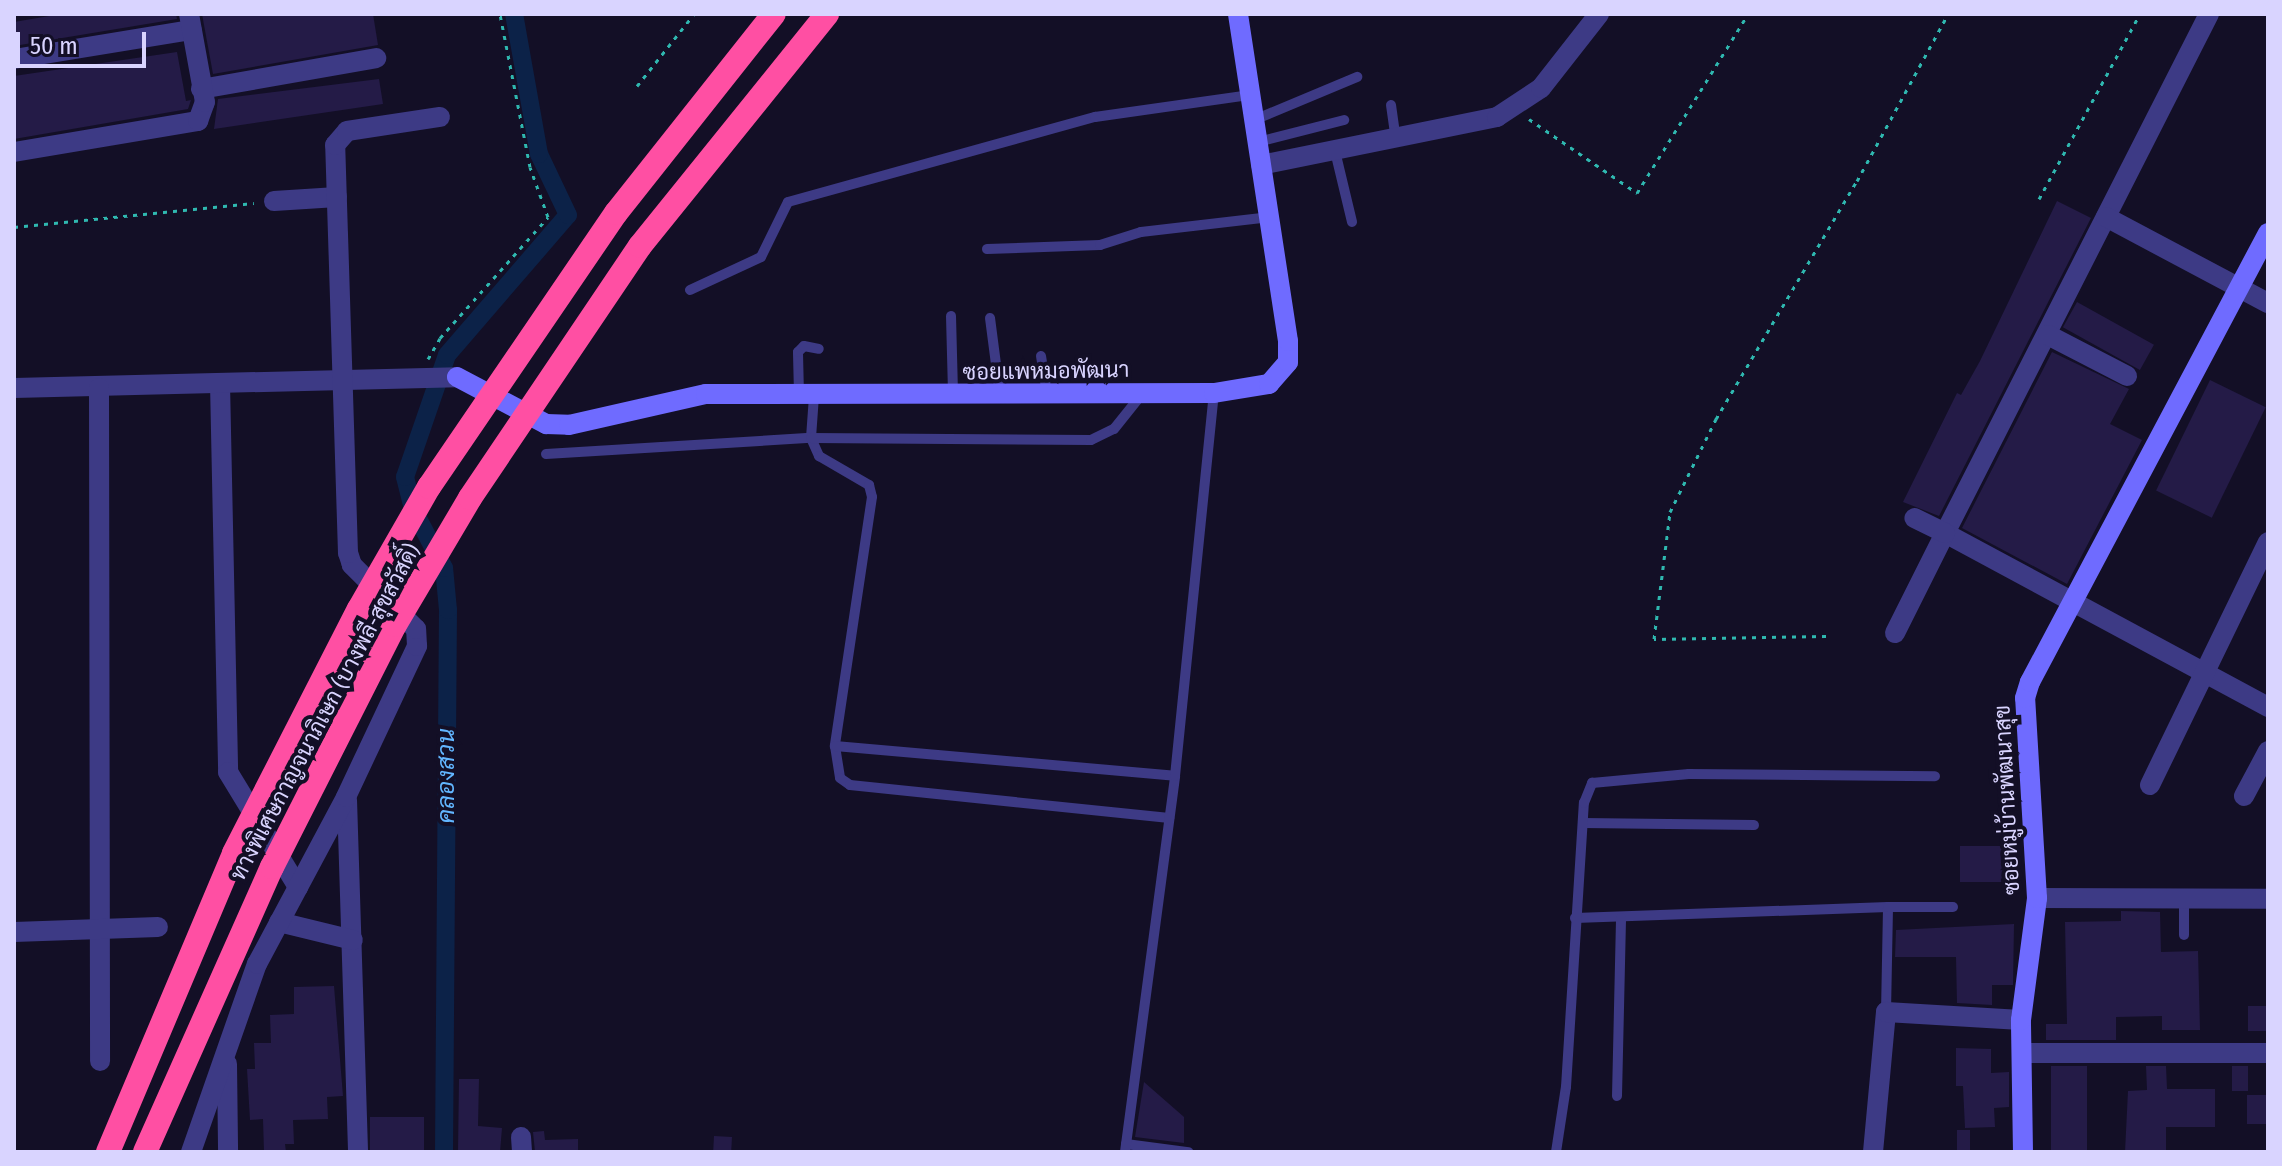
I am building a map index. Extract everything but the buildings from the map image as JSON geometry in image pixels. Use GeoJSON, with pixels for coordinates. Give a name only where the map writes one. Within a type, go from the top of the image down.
{"type":"FeatureCollection","features":[{"type":"Feature","properties":{"kind":"highway","name":"ทางพิเศษกาญจนาภิเษก (บางพลี-สุขสวัสดิ์)"},"geometry":{"type":"LineString","coordinates":[[108,1152],[241,840],[351,623],[429,487],[616,213],[774,14]]}},
{"type":"Feature","properties":{"kind":"highway","name":"ทางพิเศษกาญจนาภิเษก (บางพลี-สุขสวัสดิ์)"},"geometry":{"type":"LineString","coordinates":[[145,1152],[272,867],[395,625],[462,511],[640,246],[827,14]]}},
{"type":"Feature","properties":{"kind":"street","name":"ซอยแพหมอพัฒนา"},"geometry":{"type":"LineString","coordinates":[[427,377],[457,377],[546,424],[596,421],[680,396],[1214,393],[1269,384],[1288,362],[1270,217],[1238,14]]}},
{"type":"Feature","properties":{"kind":"street"},"geometry":{"type":"LineString","coordinates":[[1261,165],[1471,124],[1513,108],[1541,88],[1599,14]]}},
{"type":"Feature","properties":{"kind":"street"},"geometry":{"type":"LineString","coordinates":[[1895,633],[2209,14]]}},
{"type":"Feature","properties":{"kind":"street"},"geometry":{"type":"LineString","coordinates":[[14,59],[190,22],[204,114],[185,126],[14,152]]}},
{"type":"Feature","properties":{"kind":"street"},"geometry":{"type":"LineString","coordinates":[[201,89],[376,58]]}},
{"type":"Feature","properties":{"kind":"street"},"geometry":{"type":"LineString","coordinates":[[191,1152],[257,964],[346,797],[419,638],[352,565],[341,381],[337,197],[339,136],[440,117]]}},
{"type":"Feature","properties":{"kind":"street"},"geometry":{"type":"LineString","coordinates":[[274,201],[337,197]]}},
{"type":"Feature","properties":{"kind":"street"},"geometry":{"type":"LineString","coordinates":[[2106,217],[2268,303]]}},
{"type":"Feature","properties":{"kind":"street","name":"ซอยหมู่บ้านพัฒนาสุข"},"geometry":{"type":"LineString","coordinates":[[2023,1152],[2021,1020],[2037,898],[2025,698],[2239,287],[2262,260],[2268,233]]}},
{"type":"Feature","properties":{"kind":"street"},"geometry":{"type":"LineString","coordinates":[[2048,335],[2127,376]]}},
{"type":"Feature","properties":{"kind":"street"},"geometry":{"type":"LineString","coordinates":[[14,388],[427,377]]}},
{"type":"Feature","properties":{"kind":"street"},"geometry":{"type":"LineString","coordinates":[[220,383],[228,772],[298,887]]}},
{"type":"Feature","properties":{"kind":"street"},"geometry":{"type":"LineString","coordinates":[[99,388],[100,1061]]}},
{"type":"Feature","properties":{"kind":"street"},"geometry":{"type":"LineString","coordinates":[[1914,518],[2268,707]]}},
{"type":"Feature","properties":{"kind":"street"},"geometry":{"type":"LineString","coordinates":[[2150,785],[2268,542]]}},
{"type":"Feature","properties":{"kind":"street"},"geometry":{"type":"LineString","coordinates":[[2244,796],[2268,751]]}},
{"type":"Feature","properties":{"kind":"street"},"geometry":{"type":"LineString","coordinates":[[346,797],[358,1152]]}},
{"type":"Feature","properties":{"kind":"street"},"geometry":{"type":"LineString","coordinates":[[2037,898],[2268,899]]}},
{"type":"Feature","properties":{"kind":"street"},"geometry":{"type":"LineString","coordinates":[[279,922],[353,940]]}},
{"type":"Feature","properties":{"kind":"street"},"geometry":{"type":"LineString","coordinates":[[14,932],[158,927]]}},
{"type":"Feature","properties":{"kind":"street"},"geometry":{"type":"LineString","coordinates":[[1873,1152],[1886,1012],[2021,1020]]}},
{"type":"Feature","properties":{"kind":"street"},"geometry":{"type":"LineString","coordinates":[[226,1050],[228,1152]]}},
{"type":"Feature","properties":{"kind":"street"},"geometry":{"type":"LineString","coordinates":[[2023,1053],[2268,1053]]}},
{"type":"Feature","properties":{"kind":"lane"},"geometry":{"type":"LineString","coordinates":[[1254,120],[1357,77]]}},
{"type":"Feature","properties":{"kind":"lane"},"geometry":{"type":"LineString","coordinates":[[690,290],[761,257],[788,202],[1081,120],[1250,92],[1257,143],[1344,120]]}},
{"type":"Feature","properties":{"kind":"lane"},"geometry":{"type":"LineString","coordinates":[[1391,105],[1396,139]]}},
{"type":"Feature","properties":{"kind":"lane"},"geometry":{"type":"LineString","coordinates":[[1335,151],[1352,222]]}},
{"type":"Feature","properties":{"kind":"lane"},"geometry":{"type":"LineString","coordinates":[[987,249],[1100,245],[1141,232],[1270,217]]}},
{"type":"Feature","properties":{"kind":"lane"},"geometry":{"type":"LineString","coordinates":[[951,316],[953,396]]}},
{"type":"Feature","properties":{"kind":"lane"},"geometry":{"type":"LineString","coordinates":[[990,318],[1000,396]]}},
{"type":"Feature","properties":{"kind":"lane"},"geometry":{"type":"LineString","coordinates":[[819,349],[804,346],[798,352],[811,438],[819,456],[860,478],[872,497],[835,746],[836,769],[850,785],[1169,818]]}},
{"type":"Feature","properties":{"kind":"lane"},"geometry":{"type":"LineString","coordinates":[[1041,356],[1047,396]]}},
{"type":"Feature","properties":{"kind":"lane"},"geometry":{"type":"LineString","coordinates":[[1188,1152],[1125,1148],[1175,776],[1214,393]]}},
{"type":"Feature","properties":{"kind":"lane"},"geometry":{"type":"LineString","coordinates":[[546,454],[811,438],[1091,440],[1107,436],[1142,394]]}},
{"type":"Feature","properties":{"kind":"lane"},"geometry":{"type":"LineString","coordinates":[[835,746],[1175,776]]}},
{"type":"Feature","properties":{"kind":"lane"},"geometry":{"type":"LineString","coordinates":[[1556,1152],[1566,1087],[1583,823],[1592,783],[1608,779],[1689,774],[1935,776]]}},
{"type":"Feature","properties":{"kind":"lane"},"geometry":{"type":"LineString","coordinates":[[1583,823],[1754,825]]}},
{"type":"Feature","properties":{"kind":"lane"},"geometry":{"type":"LineString","coordinates":[[2184,898],[2184,935]]}},
{"type":"Feature","properties":{"kind":"lane"},"geometry":{"type":"LineString","coordinates":[[1886,1012],[1888,907]]}},
{"type":"Feature","properties":{"kind":"lane"},"geometry":{"type":"LineString","coordinates":[[1575,918],[1953,907]]}},
{"type":"Feature","properties":{"kind":"lane"},"geometry":{"type":"LineString","coordinates":[[1617,1096],[1621,918]]}},
{"type":"Feature","properties":{"kind":"path"},"geometry":{"type":"LineString","coordinates":[[427,377],[440,338],[548,217],[530,167],[500,14]]}},
{"type":"Feature","properties":{"kind":"path"},"geometry":{"type":"LineString","coordinates":[[637,86],[694,14]]}},
{"type":"Feature","properties":{"kind":"path"},"geometry":{"type":"LineString","coordinates":[[1513,108],[1637,193],[1748,14]]}},
{"type":"Feature","properties":{"kind":"path"},"geometry":{"type":"LineString","coordinates":[[1826,636],[1654,639],[1670,512],[1716,419],[1857,181],[1948,14]]}},
{"type":"Feature","properties":{"kind":"path"},"geometry":{"type":"LineString","coordinates":[[2039,199],[2140,14]]}},
{"type":"Feature","properties":{"kind":"path"},"geometry":{"type":"LineString","coordinates":[[14,227],[274,201]]}},
{"type":"Feature","properties":{"kind":"waterway","name":"คลองสวน"},"geometry":{"type":"LineString","coordinates":[[444,1152],[448,610],[444,568],[413,509],[405,477],[447,355],[568,215],[539,154],[514,14]]}}]}
